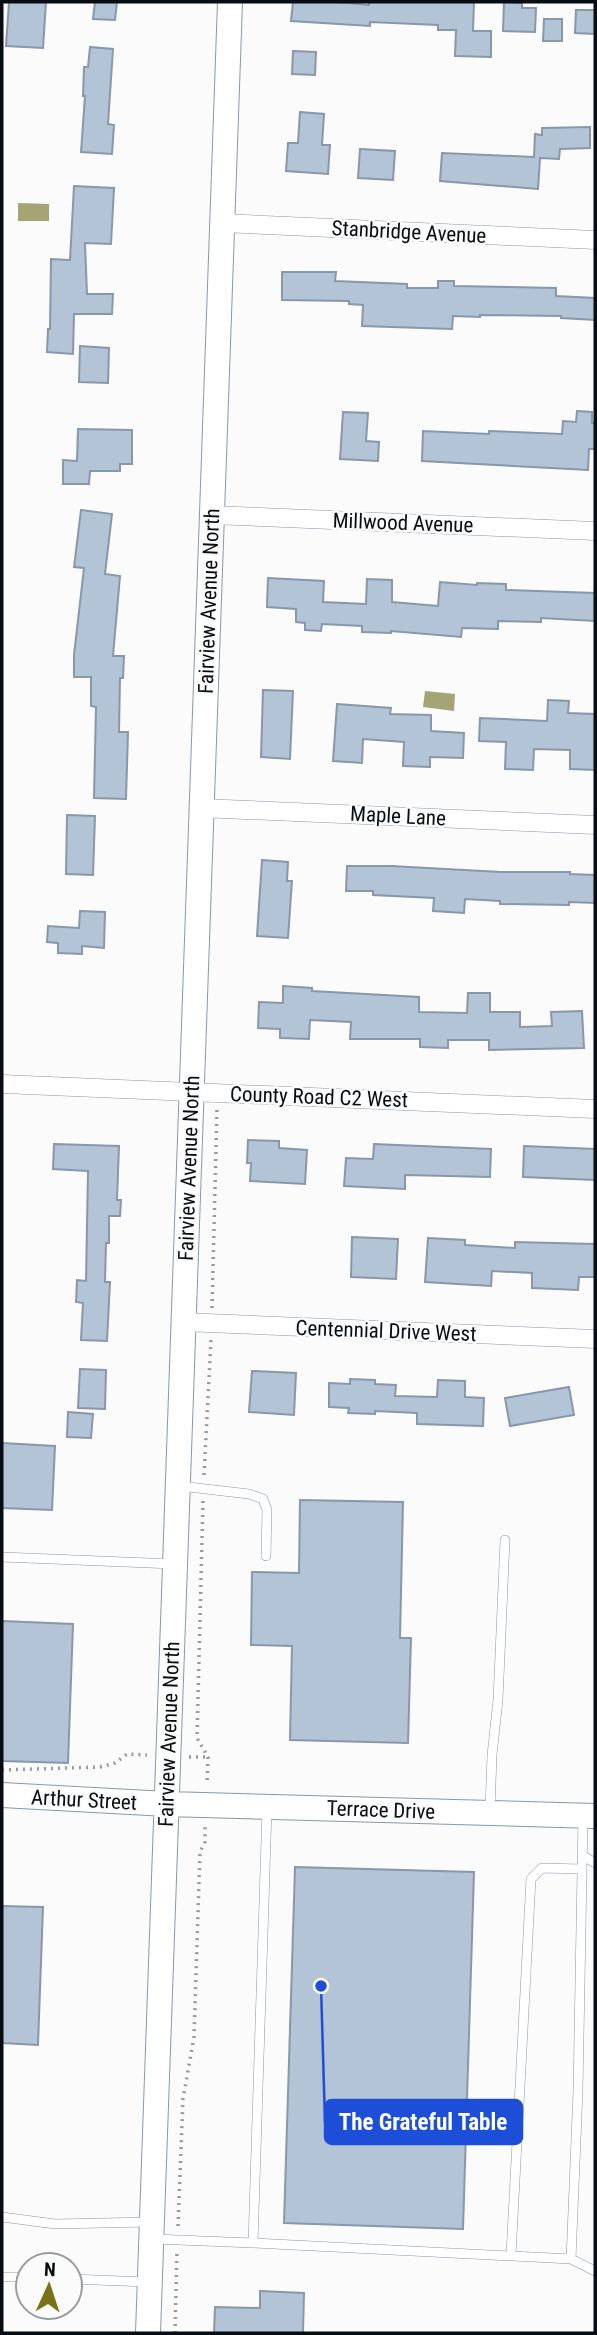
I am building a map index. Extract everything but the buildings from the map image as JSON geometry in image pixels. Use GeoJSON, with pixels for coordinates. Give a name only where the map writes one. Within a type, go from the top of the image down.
{"type":"FeatureCollection","features":[{"type":"Feature","properties":{"kind":"street","name":"Fairview Avenue North"},"geometry":{"type":"LineString","coordinates":[[148,2333],[230,2]]}},
{"type":"Feature","properties":{"kind":"street","name":"Stanbridge Avenue"},"geometry":{"type":"LineString","coordinates":[[222,223],[595,240]]}},
{"type":"Feature","properties":{"kind":"street","name":"Millwood Avenue"},"geometry":{"type":"LineString","coordinates":[[212,515],[595,531]]}},
{"type":"Feature","properties":{"kind":"street","name":"Maple Lane"},"geometry":{"type":"LineString","coordinates":[[201,808],[595,825]]}},
{"type":"Feature","properties":{"kind":"street","name":"County Road C2 West"},"geometry":{"type":"LineString","coordinates":[[2,1084],[595,1109]]}},
{"type":"Feature","properties":{"kind":"street","name":"Centennial Drive West"},"geometry":{"type":"LineString","coordinates":[[183,1322],[592,1339]]}},
{"type":"Feature","properties":{"kind":"street","name":"Arthur Street"},"geometry":{"type":"LineString","coordinates":[[2,1796],[167,1804]]}},
{"type":"Feature","properties":{"kind":"street","name":"Terrace Drive"},"geometry":{"type":"LineString","coordinates":[[167,1804],[589,1816]]}},
{"type":"Feature","properties":{"kind":"lane"},"geometry":{"type":"LineString","coordinates":[[178,1485],[249,1494],[262,1499],[267,1510],[266,1556]]}},
{"type":"Feature","properties":{"kind":"lane"},"geometry":{"type":"LineString","coordinates":[[490,1813],[505,1540]]}},
{"type":"Feature","properties":{"kind":"lane"},"geometry":{"type":"LineString","coordinates":[[2,1557],[175,1564]]}},
{"type":"Feature","properties":{"kind":"lane"},"geometry":{"type":"LineString","coordinates":[[253,2243],[267,1807]]}},
{"type":"Feature","properties":{"kind":"lane"},"geometry":{"type":"LineString","coordinates":[[571,2259],[578,2091],[582,1855],[589,1816]]}},
{"type":"Feature","properties":{"kind":"lane"},"geometry":{"type":"LineString","coordinates":[[582,1855],[595,1863]]}},
{"type":"Feature","properties":{"kind":"lane"},"geometry":{"type":"LineString","coordinates":[[511,2255],[531,1879],[542,1868],[582,1869]]}},
{"type":"Feature","properties":{"kind":"lane"},"geometry":{"type":"LineString","coordinates":[[2,2217],[55,2224],[151,2230],[177,2240],[571,2259],[595,2271]]}},
{"type":"Feature","properties":{"kind":"lane"},"geometry":{"type":"LineString","coordinates":[[84,2280],[149,2282]]}},
{"type":"Feature","properties":{"kind":"path"},"geometry":{"type":"LineString","coordinates":[[208,1758],[197,1738],[217,1093]]}},
{"type":"Feature","properties":{"kind":"path"},"geometry":{"type":"LineString","coordinates":[[2,1770],[100,1767],[115,1763],[127,1755]]}},
{"type":"Feature","properties":{"kind":"path"},"geometry":{"type":"LineString","coordinates":[[175,2333],[183,2099],[194,2037],[200,1852],[205,1842]]}},
{"type":"Feature","properties":{"kind":"shaded area"},"geometry":{"type":"Polygon","coordinates":[[[18,203],[49,204],[49,221],[18,221],[18,203]]]}},
{"type":"Feature","properties":{"kind":"shaded area"},"geometry":{"type":"Polygon","coordinates":[[[425,691],[455,694],[454,711],[423,707],[425,691]]]}},
{"type":"Feature","properties":{"kind":"place","name":"The Grateful Table"},"geometry":{"type":"Point","coordinates":[321,1986]}}]}
